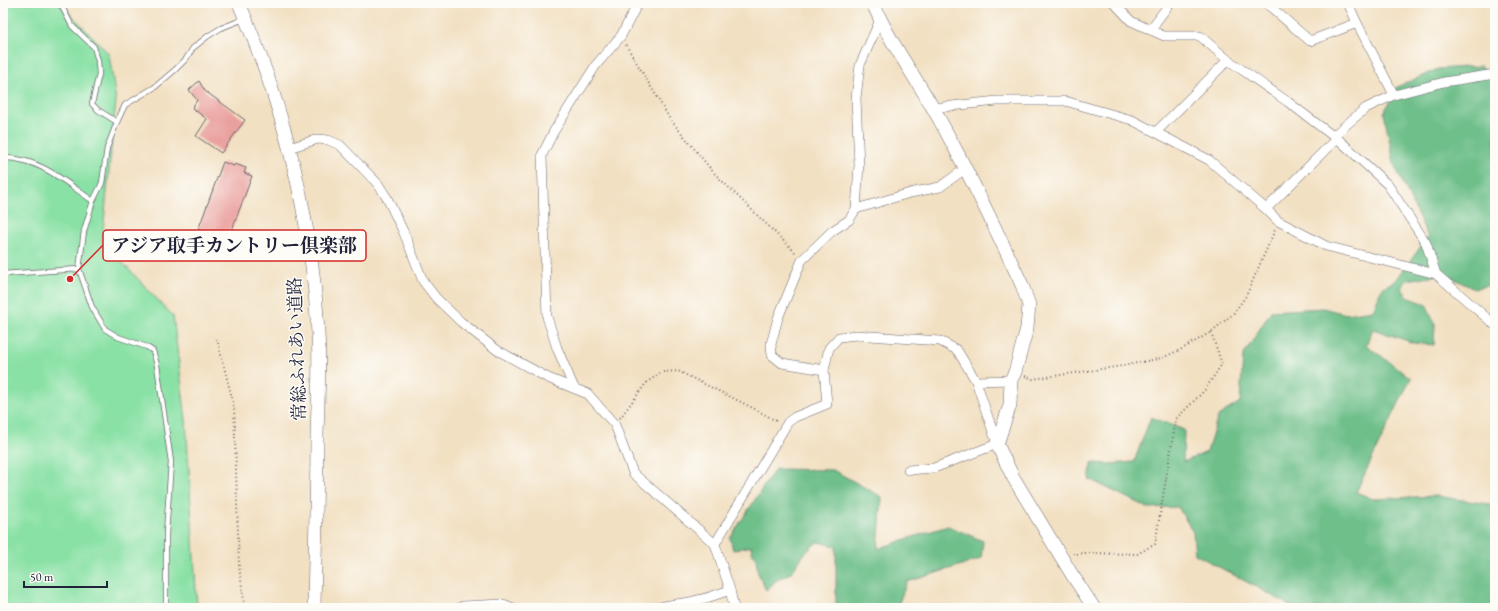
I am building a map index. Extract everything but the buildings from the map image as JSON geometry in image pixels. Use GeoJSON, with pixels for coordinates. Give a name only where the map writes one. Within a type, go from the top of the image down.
{"type":"FeatureCollection","features":[{"type":"Feature","properties":{"kind":"street","name":"常総ふれあい道路"},"geometry":{"type":"LineString","coordinates":[[239,3],[272,88],[289,148],[304,212],[313,272],[318,333],[314,608]]}},
{"type":"Feature","properties":{"kind":"street"},"geometry":{"type":"LineString","coordinates":[[574,388],[557,348],[547,317],[542,155],[554,131],[596,66],[621,36],[638,3]]}},
{"type":"Feature","properties":{"kind":"street"},"geometry":{"type":"LineString","coordinates":[[873,3],[880,20],[933,108],[966,168],[1022,285],[1029,305],[1027,328],[1013,376],[1010,406],[998,444]]}},
{"type":"Feature","properties":{"kind":"street"},"geometry":{"type":"LineString","coordinates":[[1114,3],[1131,21],[1164,36],[1200,36],[1228,60],[1335,137],[1388,185],[1426,243],[1436,274]]}},
{"type":"Feature","properties":{"kind":"street"},"geometry":{"type":"LineString","coordinates":[[1150,30],[1170,3]]}},
{"type":"Feature","properties":{"kind":"street"},"geometry":{"type":"LineString","coordinates":[[1266,3],[1310,41],[1357,23]]}},
{"type":"Feature","properties":{"kind":"street"},"geometry":{"type":"LineString","coordinates":[[1348,3],[1394,95]]}},
{"type":"Feature","properties":{"kind":"street"},"geometry":{"type":"LineString","coordinates":[[824,370],[782,363],[772,355],[771,344],[778,318],[802,260],[832,231],[849,220],[856,209],[859,165],[856,98],[860,66],[880,20]]}},
{"type":"Feature","properties":{"kind":"street"},"geometry":{"type":"LineString","coordinates":[[1156,132],[1228,60]]}},
{"type":"Feature","properties":{"kind":"street"},"geometry":{"type":"LineString","coordinates":[[1266,209],[1335,137],[1366,108],[1394,95],[1444,82],[1495,74]]}},
{"type":"Feature","properties":{"kind":"street"},"geometry":{"type":"LineString","coordinates":[[933,108],[997,101],[1065,101],[1132,120],[1209,160],[1278,221],[1326,246],[1436,274],[1495,325]]}},
{"type":"Feature","properties":{"kind":"street"},"geometry":{"type":"LineString","coordinates":[[289,148],[318,139],[328,140],[340,144],[378,184],[387,198],[404,233],[423,282],[436,298],[461,322],[497,350],[541,374],[588,394],[615,425],[633,473],[715,544],[730,590],[734,608]]}},
{"type":"Feature","properties":{"kind":"street"},"geometry":{"type":"LineString","coordinates":[[856,209],[910,193],[940,187],[966,168]]}},
{"type":"Feature","properties":{"kind":"street"},"geometry":{"type":"LineString","coordinates":[[715,544],[786,427],[795,417],[827,404],[824,370],[829,348],[839,337],[856,335],[940,341],[957,350],[976,381],[998,444],[1013,477],[1094,608]]}},
{"type":"Feature","properties":{"kind":"street"},"geometry":{"type":"LineString","coordinates":[[976,381],[1013,376]]}},
{"type":"Feature","properties":{"kind":"street"},"geometry":{"type":"LineString","coordinates":[[908,470],[934,468],[998,444]]}},
{"type":"Feature","properties":{"kind":"street"},"geometry":{"type":"LineString","coordinates":[[658,608],[668,604],[688,603],[730,590]]}},
{"type":"Feature","properties":{"kind":"street"},"geometry":{"type":"LineString","coordinates":[[459,608],[464,606],[504,604],[513,608]]}},
{"type":"Feature","properties":{"kind":"lane"},"geometry":{"type":"LineString","coordinates":[[60,3],[72,26],[94,47],[98,61],[99,74],[92,104],[116,122]]}},
{"type":"Feature","properties":{"kind":"lane"},"geometry":{"type":"LineString","coordinates":[[166,608],[166,534],[171,462],[157,365],[153,351],[147,347],[118,337],[105,329],[92,307],[78,268],[84,231],[92,201],[102,183],[107,148],[116,122],[125,105],[155,87],[186,59],[193,48],[208,36],[221,28],[246,18]]}},
{"type":"Feature","properties":{"kind":"lane"},"geometry":{"type":"LineString","coordinates":[[3,158],[25,160],[49,171],[92,201]]}},
{"type":"Feature","properties":{"kind":"lane"},"geometry":{"type":"LineString","coordinates":[[3,274],[78,268]]}},
{"type":"Feature","properties":{"kind":"path"},"geometry":{"type":"LineString","coordinates":[[621,36],[670,119],[714,173],[802,260]]}},
{"type":"Feature","properties":{"kind":"path"},"geometry":{"type":"LineString","coordinates":[[1013,376],[1033,379],[1122,366],[1162,358],[1184,348],[1211,332],[1233,314],[1246,296],[1278,221]]}},
{"type":"Feature","properties":{"kind":"path"},"geometry":{"type":"LineString","coordinates":[[1062,556],[1086,553],[1137,554],[1155,544],[1176,419],[1204,391],[1222,364],[1211,332]]}},
{"type":"Feature","properties":{"kind":"path"},"geometry":{"type":"LineString","coordinates":[[217,339],[234,406],[239,566],[245,608]]}},
{"type":"Feature","properties":{"kind":"path"},"geometry":{"type":"LineString","coordinates":[[615,425],[647,382],[662,372],[678,371],[753,408],[786,427]]}},
{"type":"Feature","properties":{"kind":"green space"},"geometry":{"type":"Polygon","coordinates":[[[3,3],[60,3],[109,54],[116,101],[102,241],[173,316],[186,420],[197,608],[3,608],[3,3]]]}},
{"type":"Feature","properties":{"kind":"green space"},"geometry":{"type":"Polygon","coordinates":[[[1481,66],[1495,78],[1495,191],[1490,193],[1495,205],[1495,283],[1474,289],[1445,274],[1406,280],[1402,288],[1407,297],[1426,304],[1435,323],[1434,345],[1414,343],[1373,329],[1366,345],[1411,378],[1356,492],[1373,499],[1436,496],[1495,505],[1495,608],[1295,608],[1195,554],[1193,532],[1178,507],[1148,508],[1089,479],[1092,463],[1110,464],[1134,462],[1151,417],[1184,430],[1183,462],[1207,452],[1218,416],[1240,402],[1243,356],[1271,311],[1323,308],[1346,314],[1373,310],[1382,288],[1396,280],[1428,237],[1394,164],[1384,113],[1397,87],[1438,69],[1481,66]]]}},
{"type":"Feature","properties":{"kind":"green space"},"geometry":{"type":"Polygon","coordinates":[[[775,469],[833,470],[882,497],[878,549],[948,526],[983,541],[981,559],[907,582],[898,605],[899,608],[836,608],[836,546],[817,542],[804,554],[792,572],[777,580],[766,590],[758,573],[756,559],[752,552],[751,546],[733,550],[730,538],[775,469]]]}},
{"type":"Feature","properties":{"kind":"place","name":"アジア取手カントリー倶楽部"},"geometry":{"type":"Point","coordinates":[70,279]}}]}
